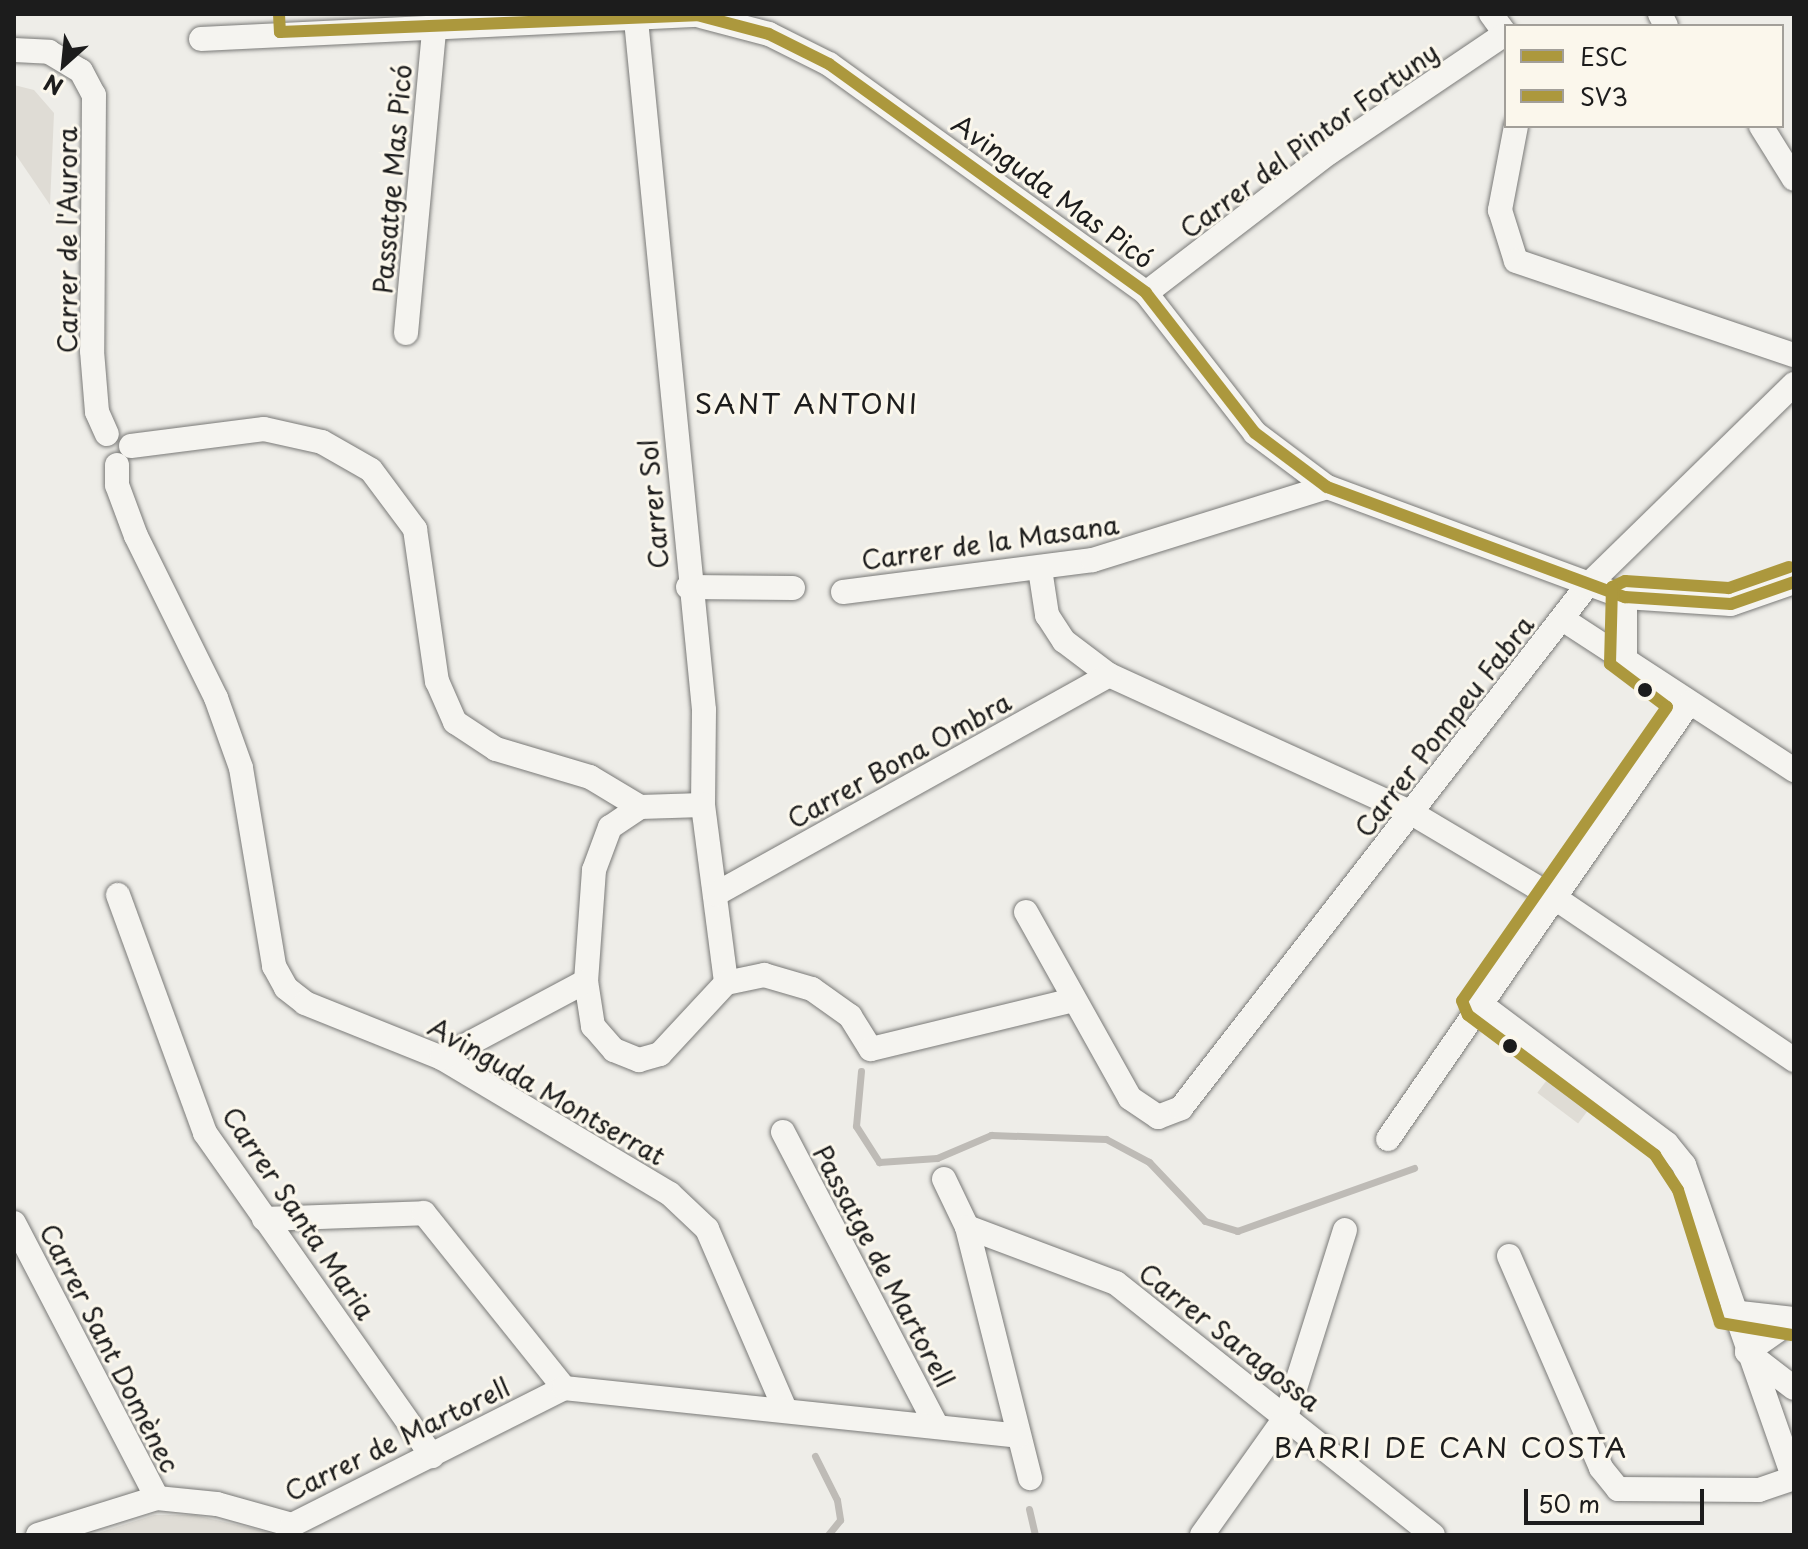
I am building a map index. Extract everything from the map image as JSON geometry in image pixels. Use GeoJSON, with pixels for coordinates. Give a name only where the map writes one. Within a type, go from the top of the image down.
{"type":"FeatureCollection","features":[{"type":"Feature","properties":{"kind":"street"},"geometry":{"type":"LineString","coordinates":[[1491,14],[1504,32]]}},
{"type":"Feature","properties":{"kind":"street","name":"Avinguda Mas Picó"},"geometry":{"type":"LineString","coordinates":[[201,39],[279,23],[434,29],[525,20],[636,20],[697,15],[769,34],[829,64],[1146,293],[1255,433],[1327,487],[1586,587],[1625,597],[1731,604],[1794,582]]}},
{"type":"Feature","properties":{"kind":"street","name":"Carrer Sol"},"geometry":{"type":"LineString","coordinates":[[636,20],[688,587],[704,710],[703,805],[726,983]]}},
{"type":"Feature","properties":{"kind":"street","name":"Passatge Mas Picó"},"geometry":{"type":"LineString","coordinates":[[406,333],[434,29]]}},
{"type":"Feature","properties":{"kind":"street","name":"Carrer del Pintor Fortuny"},"geometry":{"type":"LineString","coordinates":[[1146,293],[1330,152],[1504,36]]}},
{"type":"Feature","properties":{"kind":"street","name":"Carrer de l'Aurora"},"geometry":{"type":"LineString","coordinates":[[14,50],[49,52],[81,71],[94,95],[92,351],[97,412],[107,434],[122,434],[124,455]]}},
{"type":"Feature","properties":{"kind":"street"},"geometry":{"type":"LineString","coordinates":[[1516,128],[1500,210],[1516,261],[1794,355]]}},
{"type":"Feature","properties":{"kind":"street"},"geometry":{"type":"LineString","coordinates":[[1762,128],[1794,179]]}},
{"type":"Feature","properties":{"kind":"street","name":"Carrer Pompeu Fabra"},"geometry":{"type":"LineString","coordinates":[[1073,1000],[1130,1098],[1158,1117],[1201,1089],[1410,812],[1564,620],[1586,587],[1794,384]]}},
{"type":"Feature","properties":{"kind":"street"},"geometry":{"type":"LineString","coordinates":[[124,455],[264,429],[322,442],[371,470],[415,529],[437,681],[455,722],[496,749],[590,777],[640,807]]}},
{"type":"Feature","properties":{"kind":"street","name":"Avinguda Montserrat"},"geometry":{"type":"LineString","coordinates":[[124,455],[117,485],[136,536],[216,698],[241,768],[274,966],[305,1003],[442,1058],[670,1194],[707,1229],[784,1407]]}},
{"type":"Feature","properties":{"kind":"street","name":"Carrer de la Masana"},"geometry":{"type":"LineString","coordinates":[[843,592],[1040,569],[1180,539],[1327,487]]}},
{"type":"Feature","properties":{"kind":"street"},"geometry":{"type":"LineString","coordinates":[[1040,569],[1047,615],[1064,641],[1109,675],[1410,812],[1555,898],[1794,1060]]}},
{"type":"Feature","properties":{"kind":"street"},"geometry":{"type":"LineString","coordinates":[[688,587],[793,588]]}},
{"type":"Feature","properties":{"kind":"street"},"geometry":{"type":"LineString","coordinates":[[1625,597],[1625,658]]}},
{"type":"Feature","properties":{"kind":"street"},"geometry":{"type":"LineString","coordinates":[[1564,620],[1794,770]]}},
{"type":"Feature","properties":{"kind":"street","name":"Carrer Bona Ombra"},"geometry":{"type":"LineString","coordinates":[[716,894],[1109,675]]}},
{"type":"Feature","properties":{"kind":"street"},"geometry":{"type":"LineString","coordinates":[[1388,1139],[1478,1002],[1555,898],[1689,703]]}},
{"type":"Feature","properties":{"kind":"street"},"geometry":{"type":"LineString","coordinates":[[703,805],[640,807],[610,827],[594,870],[586,981],[593,1026],[614,1050],[639,1060],[677,1041],[694,1010],[726,983],[764,975],[812,989],[850,1016],[871,1049],[1073,1000],[1026,912]]}},
{"type":"Feature","properties":{"kind":"street","name":"Carrer Santa Maria"},"geometry":{"type":"LineString","coordinates":[[118,895],[205,1133],[432,1456]]}},
{"type":"Feature","properties":{"kind":"street"},"geometry":{"type":"LineString","coordinates":[[442,1058],[586,981]]}},
{"type":"Feature","properties":{"kind":"street"},"geometry":{"type":"LineString","coordinates":[[1478,1002],[1667,1144],[1693,1183],[1731,1312],[1793,1479],[1759,1490],[1618,1489],[1601,1468],[1509,1256]]}},
{"type":"Feature","properties":{"kind":"street","name":"Passatge de Martorell"},"geometry":{"type":"LineString","coordinates":[[783,1132],[936,1425]]}},
{"type":"Feature","properties":{"kind":"street"},"geometry":{"type":"LineString","coordinates":[[944,1179],[967,1227],[1030,1478]]}},
{"type":"Feature","properties":{"kind":"street"},"geometry":{"type":"LineString","coordinates":[[264,1219],[424,1213],[564,1388],[784,1407],[1018,1436]]}},
{"type":"Feature","properties":{"kind":"street","name":"Carrer Sant Domènec"},"geometry":{"type":"LineString","coordinates":[[14,1223],[157,1498]]}},
{"type":"Feature","properties":{"kind":"street","name":"Carrer Saragossa"},"geometry":{"type":"LineString","coordinates":[[967,1227],[1116,1283],[1433,1535]]}},
{"type":"Feature","properties":{"kind":"street"},"geometry":{"type":"LineString","coordinates":[[1202,1535],[1286,1417],[1345,1230]]}},
{"type":"Feature","properties":{"kind":"street"},"geometry":{"type":"LineString","coordinates":[[1731,1312],[1794,1319]]}},
{"type":"Feature","properties":{"kind":"street"},"geometry":{"type":"LineString","coordinates":[[1747,1352],[1794,1319]]}},
{"type":"Feature","properties":{"kind":"street"},"geometry":{"type":"LineString","coordinates":[[1747,1352],[1794,1388]]}},
{"type":"Feature","properties":{"kind":"street","name":"Carrer de Martorell"},"geometry":{"type":"LineString","coordinates":[[38,1535],[157,1498],[217,1504],[298,1530],[564,1388]]}},
{"type":"Feature","properties":{"kind":"street"},"geometry":{"type":"LineString","coordinates":[[1765,1406],[1794,1396]]}},
{"type":"Feature","properties":{"kind":"shaded area"},"geometry":{"type":"Polygon","coordinates":[[[14,85],[34,90],[54,113],[50,205],[14,152],[14,85]]]}},
{"type":"Feature","properties":{"kind":"shaded area"},"geometry":{"type":"Polygon","coordinates":[[[1550,1076],[1591,1107],[1578,1123],[1537,1093],[1550,1076]]]}},
{"type":"Feature","properties":{"kind":"shaded area"},"geometry":{"type":"Polygon","coordinates":[[[154,1515],[195,1515],[280,1535],[92,1535],[154,1515]]]}},
{"type":"Feature","properties":{"kind":"waterway"},"geometry":{"type":"LineString","coordinates":[[861,1071],[856,1126],[879,1162],[937,1158],[991,1135],[1106,1139],[1149,1162],[1205,1221],[1237,1231],[1414,1168]]}},
{"type":"Feature","properties":{"kind":"waterway"},"geometry":{"type":"LineString","coordinates":[[815,1456],[837,1500],[840,1520],[828,1535]]}},
{"type":"Feature","properties":{"kind":"waterway"},"geometry":{"type":"LineString","coordinates":[[1029,1509],[1035,1535]]}},
{"type":"Feature","properties":{"kind":"transit line","name":"ESC"},"geometry":{"type":"LineString","coordinates":[[279,14],[280,32],[697,15],[769,34],[829,64],[1146,293],[1255,433],[1327,487],[1625,597],[1731,604],[1794,582]]}},
{"type":"Feature","properties":{"kind":"transit line","name":"SV3"},"geometry":{"type":"LineString","coordinates":[[1789,567],[1729,588],[1625,581],[1612,587],[1610,664],[1667,707],[1462,1001],[1468,1015],[1655,1155],[1678,1190],[1720,1323],[1792,1335]]}},
{"type":"Feature","properties":{"kind":"district","name":"SANT ANTONI"},"geometry":{"type":"Point","coordinates":[807,403]}},
{"type":"Feature","properties":{"kind":"district","name":"BARRI DE CAN COSTA"},"geometry":{"type":"Point","coordinates":[1451,1447]}}]}
